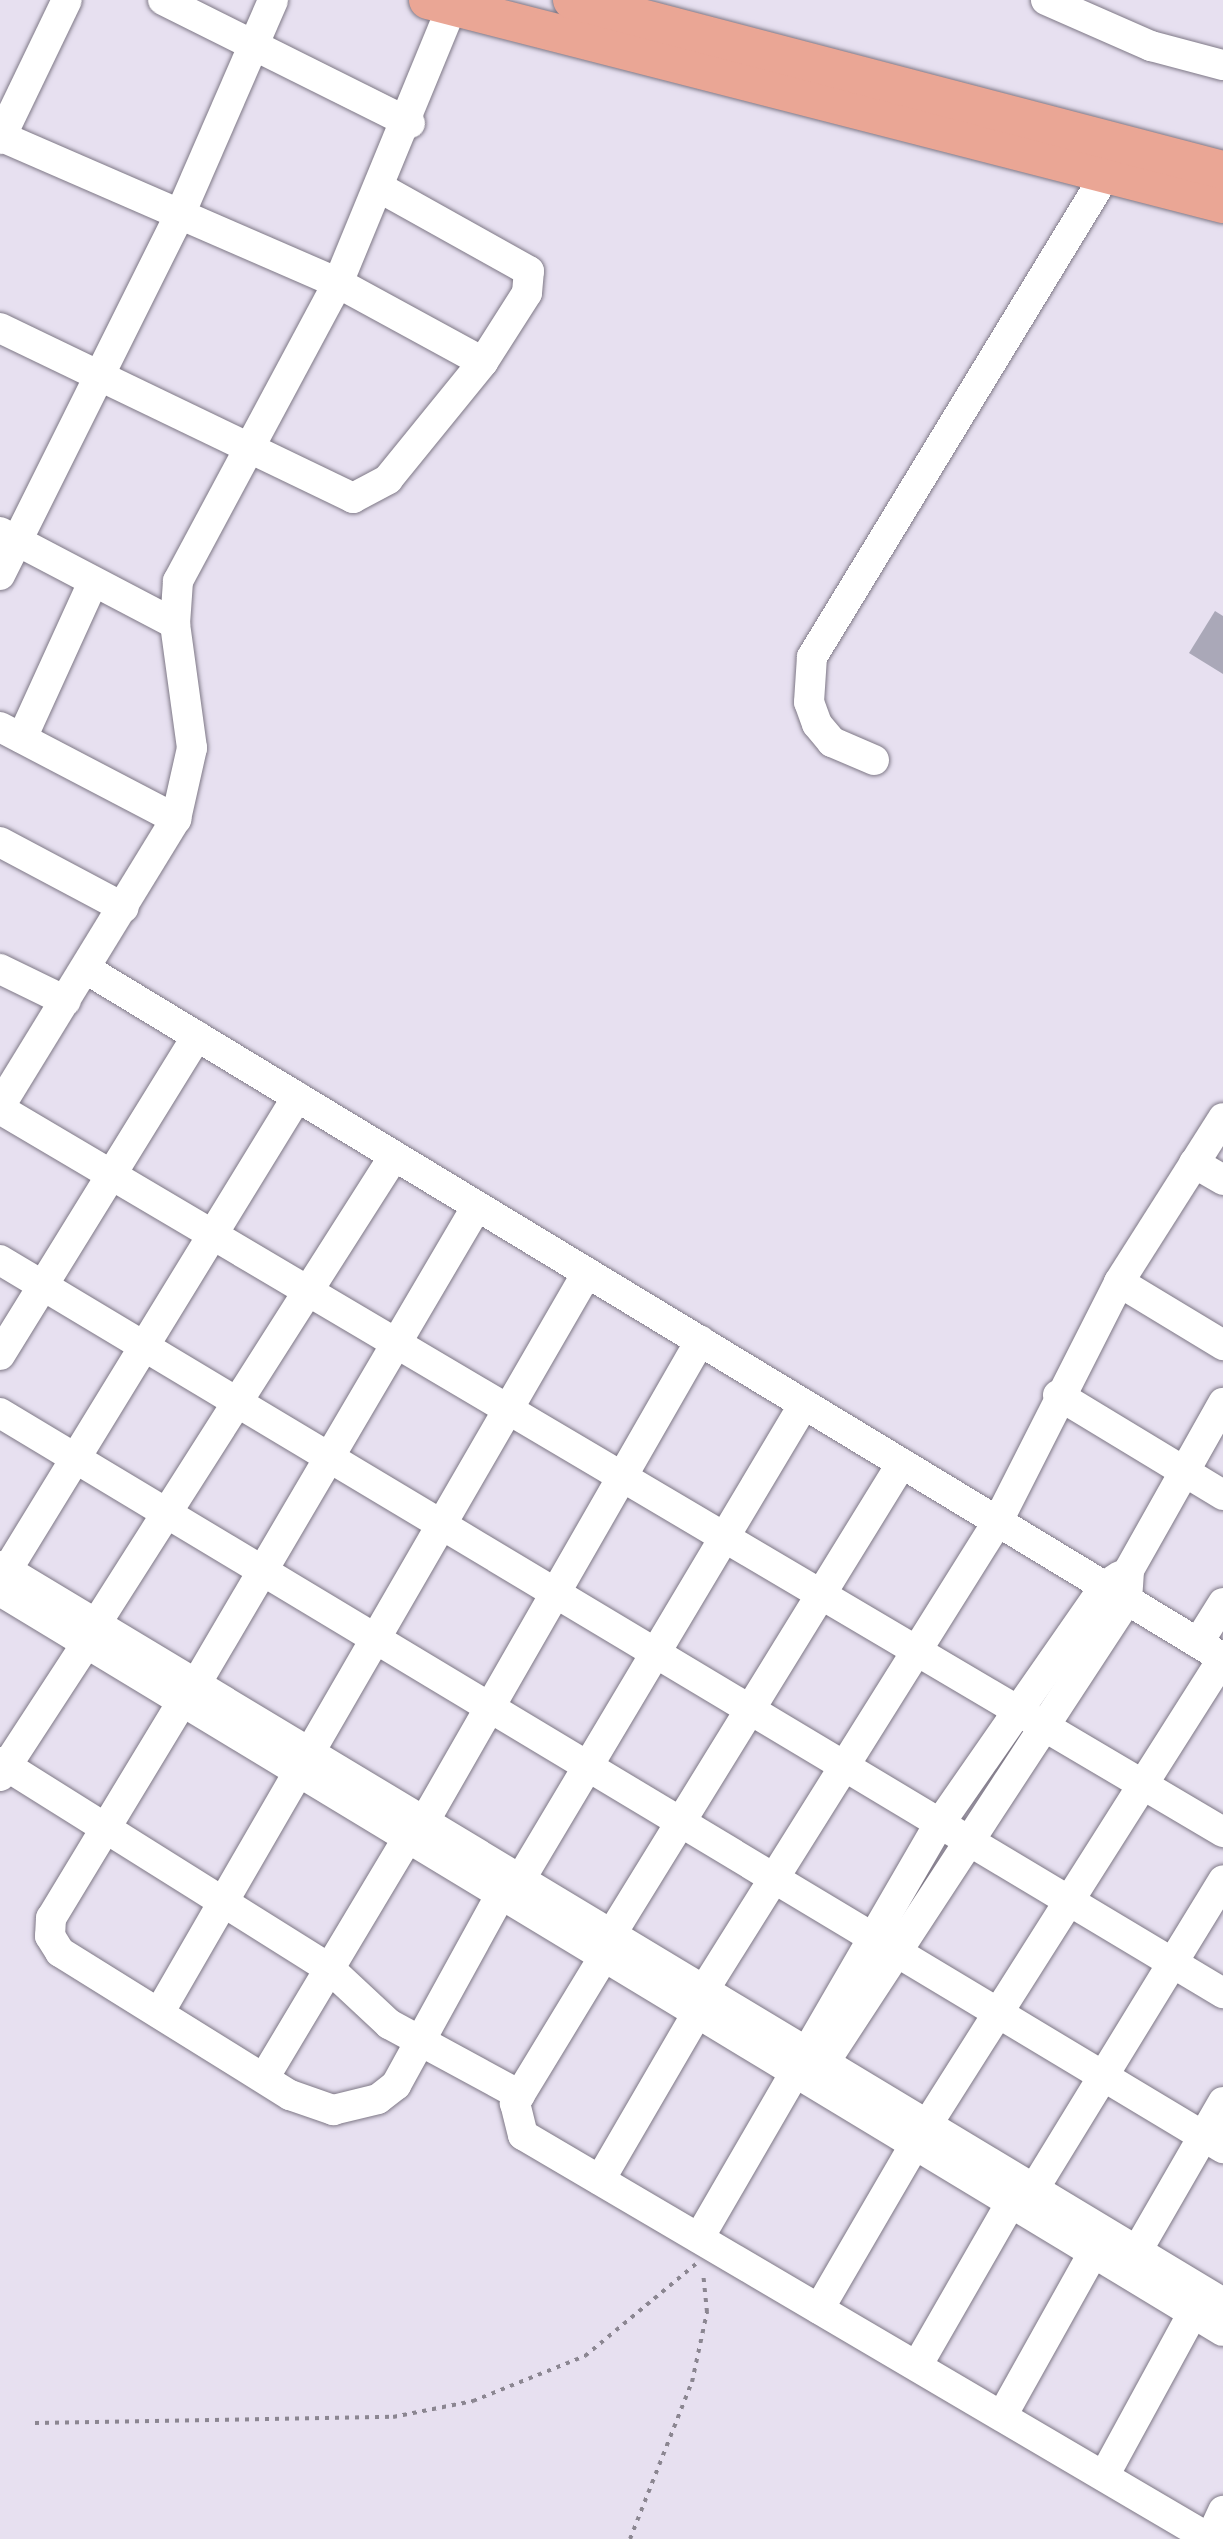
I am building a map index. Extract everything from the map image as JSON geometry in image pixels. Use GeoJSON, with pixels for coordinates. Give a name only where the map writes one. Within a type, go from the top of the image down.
{"type":"FeatureCollection","features":[{"type":"Feature","properties":{"kind":"main road"},"geometry":{"type":"LineString","coordinates":[[572,0],[646,9],[1115,159],[1223,204]]}},
{"type":"Feature","properties":{"kind":"main road"},"geometry":{"type":"LineString","coordinates":[[440,3],[1115,159],[1223,170]]}},
{"type":"Feature","properties":{"kind":"street"},"geometry":{"type":"LineString","coordinates":[[67,0],[0,137],[181,212],[338,283],[483,362]]}},
{"type":"Feature","properties":{"kind":"street"},"geometry":{"type":"LineString","coordinates":[[163,0],[257,43],[410,123]]}},
{"type":"Feature","properties":{"kind":"street"},"geometry":{"type":"LineString","coordinates":[[0,575],[8,536],[100,373],[181,212],[257,43],[273,0]]}},
{"type":"Feature","properties":{"kind":"street"},"geometry":{"type":"LineString","coordinates":[[1046,0],[1151,46],[1223,65]]}},
{"type":"Feature","properties":{"kind":"street"},"geometry":{"type":"LineString","coordinates":[[440,3],[410,123],[382,189],[338,283],[246,449],[178,581],[175,624],[192,748],[176,819],[0,1108],[1223,1832]]}},
{"type":"Feature","properties":{"kind":"street"},"geometry":{"type":"LineString","coordinates":[[874,760],[832,742],[817,724],[807,679],[812,657],[1115,159]]}},
{"type":"Feature","properties":{"kind":"street"},"geometry":{"type":"LineString","coordinates":[[0,328],[100,373],[334,493],[367,496],[439,422],[483,362],[527,293],[529,271],[382,189]]}},
{"type":"Feature","properties":{"kind":"street"},"geometry":{"type":"LineString","coordinates":[[8,536],[175,624]]}},
{"type":"Feature","properties":{"kind":"street"},"geometry":{"type":"LineString","coordinates":[[93,582],[11,733],[176,819]]}},
{"type":"Feature","properties":{"kind":"street"},"geometry":{"type":"LineString","coordinates":[[0,842],[124,908]]}},
{"type":"Feature","properties":{"kind":"street"},"geometry":{"type":"LineString","coordinates":[[0,969],[66,1001]]}},
{"type":"Feature","properties":{"kind":"street"},"geometry":{"type":"LineString","coordinates":[[86,969],[998,1521],[1121,1585],[1215,1653]]}},
{"type":"Feature","properties":{"kind":"street"},"geometry":{"type":"LineString","coordinates":[[0,1355],[197,1036]]}},
{"type":"Feature","properties":{"kind":"street"},"geometry":{"type":"LineString","coordinates":[[297,1097],[2,1576],[91,1634],[700,2003],[803,2072],[921,2136],[1022,2196],[1137,2251],[1223,2303]]}},
{"type":"Feature","properties":{"kind":"street"},"geometry":{"type":"LineString","coordinates":[[600,2180],[774,1878],[998,1521],[1058,1395],[1119,1282],[1223,1118]]}},
{"type":"Feature","properties":{"kind":"street"},"geometry":{"type":"LineString","coordinates":[[394,1156],[91,1634],[2,1768],[330,1969],[389,2024],[520,2095]]}},
{"type":"Feature","properties":{"kind":"street"},"geometry":{"type":"LineString","coordinates":[[1194,1163],[1223,1180]]}},
{"type":"Feature","properties":{"kind":"street"},"geometry":{"type":"LineString","coordinates":[[477,1206],[263,1571],[51,1918],[50,1936],[60,1952],[310,2106],[356,2108],[396,2085],[510,1888],[588,1766],[804,1404]]}},
{"type":"Feature","properties":{"kind":"street"},"geometry":{"type":"LineString","coordinates":[[0,1260],[1223,1993]]}},
{"type":"Feature","properties":{"kind":"street"},"geometry":{"type":"LineString","coordinates":[[159,2013],[306,1764],[587,1273]]}},
{"type":"Feature","properties":{"kind":"street"},"geometry":{"type":"LineString","coordinates":[[1119,1282],[1223,1345]]}},
{"type":"Feature","properties":{"kind":"street"},"geometry":{"type":"LineString","coordinates":[[264,2078],[490,1707],[700,1341]]}},
{"type":"Feature","properties":{"kind":"street"},"geometry":{"type":"LineString","coordinates":[[1058,1395],[1223,1495]]}},
{"type":"Feature","properties":{"kind":"street"},"geometry":{"type":"LineString","coordinates":[[704,2249],[803,2072],[882,1943],[1029,1717],[1121,1585],[1223,1403]]}},
{"type":"Feature","properties":{"kind":"street"},"geometry":{"type":"LineString","coordinates":[[0,1413],[1213,2142]]}},
{"type":"Feature","properties":{"kind":"street"},"geometry":{"type":"LineString","coordinates":[[902,1463],[681,1822],[520,2095],[518,2130],[704,2249],[819,2309],[1210,2539],[1223,2511]]}},
{"type":"Feature","properties":{"kind":"street"},"geometry":{"type":"LineString","coordinates":[[819,2309],[921,2136],[1143,1784],[1215,1653],[1223,1603]]}},
{"type":"Feature","properties":{"kind":"street"},"geometry":{"type":"LineString","coordinates":[[917,2366],[1022,2196],[1103,2076],[1223,1880]]}},
{"type":"Feature","properties":{"kind":"street"},"geometry":{"type":"LineString","coordinates":[[1137,2251],[1213,2142],[1223,2102]]}},
{"type":"Feature","properties":{"kind":"street"},"geometry":{"type":"LineString","coordinates":[[1022,2196],[1093,2253],[1223,2331]]}},
{"type":"Feature","properties":{"kind":"street"},"geometry":{"type":"LineString","coordinates":[[1002,2416],[1093,2253]]}},
{"type":"Feature","properties":{"kind":"street"},"geometry":{"type":"LineString","coordinates":[[1104,2476],[1193,2313]]}},
{"type":"Feature","properties":{"kind":"path"},"geometry":{"type":"LineString","coordinates":[[35,2423],[393,2417],[473,2401],[585,2356],[704,2249]]}},
{"type":"Feature","properties":{"kind":"path"},"geometry":{"type":"LineString","coordinates":[[630,2539],[692,2382],[708,2298],[704,2249]]}},
{"type":"Feature","properties":{"kind":"building"},"geometry":{"type":"Polygon","coordinates":[[[1215,611],[1223,616],[1223,674],[1189,653],[1215,611]]]}}]}
